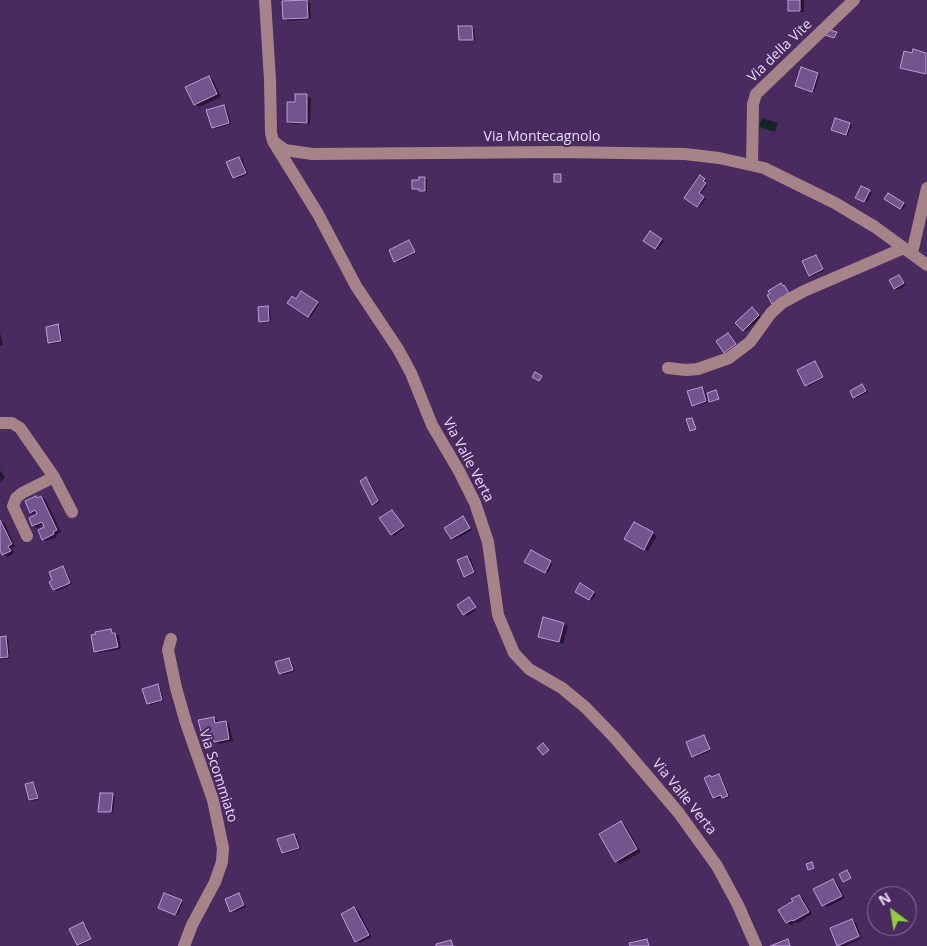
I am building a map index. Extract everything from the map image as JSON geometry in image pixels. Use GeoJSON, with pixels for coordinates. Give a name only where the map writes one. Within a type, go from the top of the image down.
{"type":"FeatureCollection","features":[{"type":"Feature","properties":{"kind":"street"},"geometry":{"type":"LineString","coordinates":[[265,0],[271,133],[273,141]]}},
{"type":"Feature","properties":{"kind":"street","name":"Via della Vite"},"geometry":{"type":"LineString","coordinates":[[752,164],[752,104],[756,94],[854,0]]}},
{"type":"Feature","properties":{"kind":"street","name":"Via Montecagnolo"},"geometry":{"type":"LineString","coordinates":[[273,141],[285,150],[308,154],[675,153],[709,156],[752,164],[778,174],[846,210],[927,265]]}},
{"type":"Feature","properties":{"kind":"street","name":"Via Valle Verta"},"geometry":{"type":"LineString","coordinates":[[273,141],[318,214],[356,286],[398,349],[411,373],[432,426],[472,497],[486,536],[498,615],[517,657],[529,668],[562,688],[585,707],[615,738],[678,812],[721,871],[756,946]]}},
{"type":"Feature","properties":{"kind":"street"},"geometry":{"type":"LineString","coordinates":[[668,368],[692,370],[729,358],[750,342],[771,313],[782,303],[804,291],[908,251],[927,188]]}},
{"type":"Feature","properties":{"kind":"street"},"geometry":{"type":"LineString","coordinates":[[0,424],[12,423],[20,428],[54,477],[72,512]]}},
{"type":"Feature","properties":{"kind":"street"},"geometry":{"type":"LineString","coordinates":[[27,536],[14,508],[14,500],[20,494],[54,477]]}},
{"type":"Feature","properties":{"kind":"street","name":"Via Scommiato"},"geometry":{"type":"LineString","coordinates":[[171,639],[168,650],[178,695],[213,800],[223,843],[219,872],[210,893],[192,925],[184,946]]}},
{"type":"Feature","properties":{"kind":"shaded area"},"geometry":{"type":"Polygon","coordinates":[[[762,118],[778,123],[775,132],[759,127],[762,118]]]}},
{"type":"Feature","properties":{"kind":"building"},"geometry":{"type":"Polygon","coordinates":[[[307,0],[308,18],[283,19],[282,1],[307,0]]]}},
{"type":"Feature","properties":{"kind":"building"},"geometry":{"type":"Polygon","coordinates":[[[788,0],[800,0],[800,11],[788,11],[788,0]]]}},
{"type":"Feature","properties":{"kind":"building"},"geometry":{"type":"Polygon","coordinates":[[[458,26],[472,26],[473,40],[459,40],[458,26]]]}},
{"type":"Feature","properties":{"kind":"building"},"geometry":{"type":"Polygon","coordinates":[[[827,29],[837,32],[834,38],[825,35],[827,29]]]}},
{"type":"Feature","properties":{"kind":"building"},"geometry":{"type":"Polygon","coordinates":[[[913,49],[926,53],[926,74],[900,68],[904,51],[912,53],[913,49]]]}},
{"type":"Feature","properties":{"kind":"building"},"geometry":{"type":"Polygon","coordinates":[[[801,67],[818,73],[812,92],[795,86],[801,67]]]}},
{"type":"Feature","properties":{"kind":"building"},"geometry":{"type":"Polygon","coordinates":[[[209,76],[217,94],[194,105],[185,87],[209,76]]]}},
{"type":"Feature","properties":{"kind":"building"},"geometry":{"type":"Polygon","coordinates":[[[295,94],[307,94],[307,123],[287,122],[287,102],[295,102],[295,94]]]}},
{"type":"Feature","properties":{"kind":"building"},"geometry":{"type":"Polygon","coordinates":[[[224,105],[229,123],[212,128],[206,110],[224,105]]]}},
{"type":"Feature","properties":{"kind":"building"},"geometry":{"type":"Polygon","coordinates":[[[835,118],[850,123],[846,135],[831,130],[835,118]]]}},
{"type":"Feature","properties":{"kind":"building"},"geometry":{"type":"Polygon","coordinates":[[[239,157],[246,173],[233,178],[226,162],[239,157]]]}},
{"type":"Feature","properties":{"kind":"building"},"geometry":{"type":"Polygon","coordinates":[[[554,174],[561,174],[561,182],[554,182],[554,174]]]}},
{"type":"Feature","properties":{"kind":"building"},"geometry":{"type":"Polygon","coordinates":[[[700,175],[705,179],[703,181],[706,183],[699,193],[704,197],[697,207],[684,198],[700,175]]]}},
{"type":"Feature","properties":{"kind":"building"},"geometry":{"type":"Polygon","coordinates":[[[419,177],[425,177],[425,191],[412,189],[412,180],[419,180],[419,177]]]}},
{"type":"Feature","properties":{"kind":"building"},"geometry":{"type":"Polygon","coordinates":[[[861,186],[870,190],[864,202],[855,198],[861,186]]]}},
{"type":"Feature","properties":{"kind":"building"},"geometry":{"type":"Polygon","coordinates":[[[888,193],[904,203],[900,209],[884,199],[888,193]]]}},
{"type":"Feature","properties":{"kind":"building"},"geometry":{"type":"Polygon","coordinates":[[[650,231],[662,239],[655,249],[643,241],[650,231]]]}},
{"type":"Feature","properties":{"kind":"building"},"geometry":{"type":"Polygon","coordinates":[[[409,240],[415,252],[394,262],[389,250],[409,240]]]}},
{"type":"Feature","properties":{"kind":"building"},"geometry":{"type":"Polygon","coordinates":[[[816,255],[823,269],[809,276],[802,261],[816,255]]]}},
{"type":"Feature","properties":{"kind":"building"},"geometry":{"type":"Polygon","coordinates":[[[899,275],[904,283],[894,289],[889,280],[899,275]]]}},
{"type":"Feature","properties":{"kind":"building"},"geometry":{"type":"Polygon","coordinates":[[[781,283],[789,293],[772,304],[767,295],[770,294],[768,291],[781,283]]]}},
{"type":"Feature","properties":{"kind":"building"},"geometry":{"type":"Polygon","coordinates":[[[301,291],[318,302],[308,317],[287,303],[292,296],[296,299],[301,291]]]}},
{"type":"Feature","properties":{"kind":"building"},"geometry":{"type":"Polygon","coordinates":[[[268,306],[269,321],[259,322],[258,307],[268,306]]]}},
{"type":"Feature","properties":{"kind":"building"},"geometry":{"type":"Polygon","coordinates":[[[752,307],[759,315],[743,331],[735,323],[752,307]]]}},
{"type":"Feature","properties":{"kind":"building"},"geometry":{"type":"Polygon","coordinates":[[[58,324],[61,341],[48,343],[46,327],[58,324]]]}},
{"type":"Feature","properties":{"kind":"building"},"geometry":{"type":"Polygon","coordinates":[[[728,333],[736,344],[724,353],[716,341],[728,333]]]}},
{"type":"Feature","properties":{"kind":"building"},"geometry":{"type":"Polygon","coordinates":[[[815,361],[823,377],[805,386],[797,370],[815,361]]]}},
{"type":"Feature","properties":{"kind":"building"},"geometry":{"type":"Polygon","coordinates":[[[535,372],[542,376],[539,381],[532,377],[535,372]]]}},
{"type":"Feature","properties":{"kind":"building"},"geometry":{"type":"Polygon","coordinates":[[[862,384],[866,391],[853,398],[850,391],[862,384]]]}},
{"type":"Feature","properties":{"kind":"building"},"geometry":{"type":"Polygon","coordinates":[[[702,387],[706,401],[692,406],[687,391],[702,387]]]}},
{"type":"Feature","properties":{"kind":"building"},"geometry":{"type":"Polygon","coordinates":[[[716,390],[719,399],[709,402],[707,393],[716,390]]]}},
{"type":"Feature","properties":{"kind":"building"},"geometry":{"type":"Polygon","coordinates":[[[692,418],[696,429],[690,431],[686,419],[692,418]]]}},
{"type":"Feature","properties":{"kind":"building"},"geometry":{"type":"Polygon","coordinates":[[[366,477],[378,501],[372,505],[360,481],[366,477]]]}},
{"type":"Feature","properties":{"kind":"building"},"geometry":{"type":"Polygon","coordinates":[[[36,496],[37,498],[41,496],[57,530],[53,532],[54,534],[42,540],[38,530],[44,527],[42,522],[32,526],[29,518],[37,514],[35,510],[30,513],[25,501],[36,496]]]}},
{"type":"Feature","properties":{"kind":"building"},"geometry":{"type":"Polygon","coordinates":[[[392,510],[404,526],[391,535],[379,518],[392,510]]]}},
{"type":"Feature","properties":{"kind":"building"},"geometry":{"type":"Polygon","coordinates":[[[463,516],[470,528],[451,539],[444,528],[463,516]]]}},
{"type":"Feature","properties":{"kind":"building"},"geometry":{"type":"Polygon","coordinates":[[[0,520],[12,544],[8,546],[11,551],[2,555],[0,550],[0,520]]]}},
{"type":"Feature","properties":{"kind":"building"},"geometry":{"type":"Polygon","coordinates":[[[634,522],[653,532],[644,550],[624,539],[634,522]]]}},
{"type":"Feature","properties":{"kind":"building"},"geometry":{"type":"Polygon","coordinates":[[[531,550],[551,561],[545,573],[524,562],[531,550]]]}},
{"type":"Feature","properties":{"kind":"building"},"geometry":{"type":"Polygon","coordinates":[[[467,556],[474,572],[464,577],[457,560],[467,556]]]}},
{"type":"Feature","properties":{"kind":"building"},"geometry":{"type":"Polygon","coordinates":[[[63,566],[70,583],[53,590],[49,582],[52,580],[49,572],[63,566]]]}},
{"type":"Feature","properties":{"kind":"building"},"geometry":{"type":"Polygon","coordinates":[[[580,583],[594,592],[589,600],[575,592],[580,583]]]}},
{"type":"Feature","properties":{"kind":"building"},"geometry":{"type":"Polygon","coordinates":[[[469,597],[476,607],[463,615],[457,605],[469,597]]]}},
{"type":"Feature","properties":{"kind":"building"},"geometry":{"type":"Polygon","coordinates":[[[543,617],[564,623],[559,642],[538,637],[543,617]]]}},
{"type":"Feature","properties":{"kind":"building"},"geometry":{"type":"Polygon","coordinates":[[[111,629],[112,633],[115,633],[118,647],[94,652],[91,635],[96,634],[95,632],[111,629]]]}},
{"type":"Feature","properties":{"kind":"building"},"geometry":{"type":"Polygon","coordinates":[[[6,636],[8,657],[0,658],[0,637],[6,636]]]}},
{"type":"Feature","properties":{"kind":"building"},"geometry":{"type":"Polygon","coordinates":[[[289,658],[293,670],[279,674],[275,662],[289,658]]]}},
{"type":"Feature","properties":{"kind":"building"},"geometry":{"type":"Polygon","coordinates":[[[158,684],[162,700],[147,704],[142,689],[158,684]]]}},
{"type":"Feature","properties":{"kind":"building"},"geometry":{"type":"Polygon","coordinates":[[[214,717],[215,723],[226,721],[229,739],[214,742],[213,737],[203,739],[198,720],[214,717]]]}},
{"type":"Feature","properties":{"kind":"building"},"geometry":{"type":"Polygon","coordinates":[[[704,735],[710,749],[692,757],[686,742],[704,735]]]}},
{"type":"Feature","properties":{"kind":"building"},"geometry":{"type":"Polygon","coordinates":[[[543,743],[549,750],[543,755],[537,748],[543,743]]]}},
{"type":"Feature","properties":{"kind":"building"},"geometry":{"type":"Polygon","coordinates":[[[719,774],[728,796],[722,798],[721,795],[713,798],[704,778],[719,774]]]}},
{"type":"Feature","properties":{"kind":"building"},"geometry":{"type":"Polygon","coordinates":[[[33,782],[38,798],[29,800],[25,784],[33,782]]]}},
{"type":"Feature","properties":{"kind":"building"},"geometry":{"type":"Polygon","coordinates":[[[100,793],[113,793],[111,812],[98,812],[100,793]]]}},
{"type":"Feature","properties":{"kind":"building"},"geometry":{"type":"Polygon","coordinates":[[[621,821],[637,849],[615,862],[599,834],[621,821]]]}},
{"type":"Feature","properties":{"kind":"building"},"geometry":{"type":"Polygon","coordinates":[[[294,834],[299,848],[282,853],[277,839],[294,834]]]}},
{"type":"Feature","properties":{"kind":"building"},"geometry":{"type":"Polygon","coordinates":[[[812,862],[814,868],[808,870],[806,864],[812,862]]]}},
{"type":"Feature","properties":{"kind":"building"},"geometry":{"type":"Polygon","coordinates":[[[847,870],[851,878],[843,882],[839,874],[847,870]]]}},
{"type":"Feature","properties":{"kind":"building"},"geometry":{"type":"Polygon","coordinates":[[[833,879],[842,896],[822,906],[813,889],[833,879]]]}},
{"type":"Feature","properties":{"kind":"building"},"geometry":{"type":"Polygon","coordinates":[[[164,893],[182,900],[175,915],[158,908],[164,893]]]}},
{"type":"Feature","properties":{"kind":"building"},"geometry":{"type":"Polygon","coordinates":[[[239,893],[244,905],[230,912],[225,899],[239,893]]]}},
{"type":"Feature","properties":{"kind":"building"},"geometry":{"type":"Polygon","coordinates":[[[799,895],[809,912],[786,923],[778,910],[799,895]]]}},
{"type":"Feature","properties":{"kind":"building"},"geometry":{"type":"Polygon","coordinates":[[[354,907],[369,935],[355,942],[341,914],[354,907]]]}},
{"type":"Feature","properties":{"kind":"building"},"geometry":{"type":"Polygon","coordinates":[[[852,919],[859,936],[837,946],[830,928],[852,919]]]}},
{"type":"Feature","properties":{"kind":"building"},"geometry":{"type":"Polygon","coordinates":[[[83,922],[91,939],[77,945],[69,929],[83,922]]]}},
{"type":"Feature","properties":{"kind":"building"},"geometry":{"type":"Polygon","coordinates":[[[647,939],[649,946],[630,946],[629,943],[647,939]]]}},
{"type":"Feature","properties":{"kind":"building"},"geometry":{"type":"Polygon","coordinates":[[[788,939],[790,946],[770,946],[788,939]]]}},
{"type":"Feature","properties":{"kind":"building"},"geometry":{"type":"Polygon","coordinates":[[[451,940],[453,946],[436,946],[436,944],[451,940]]]}}]}
